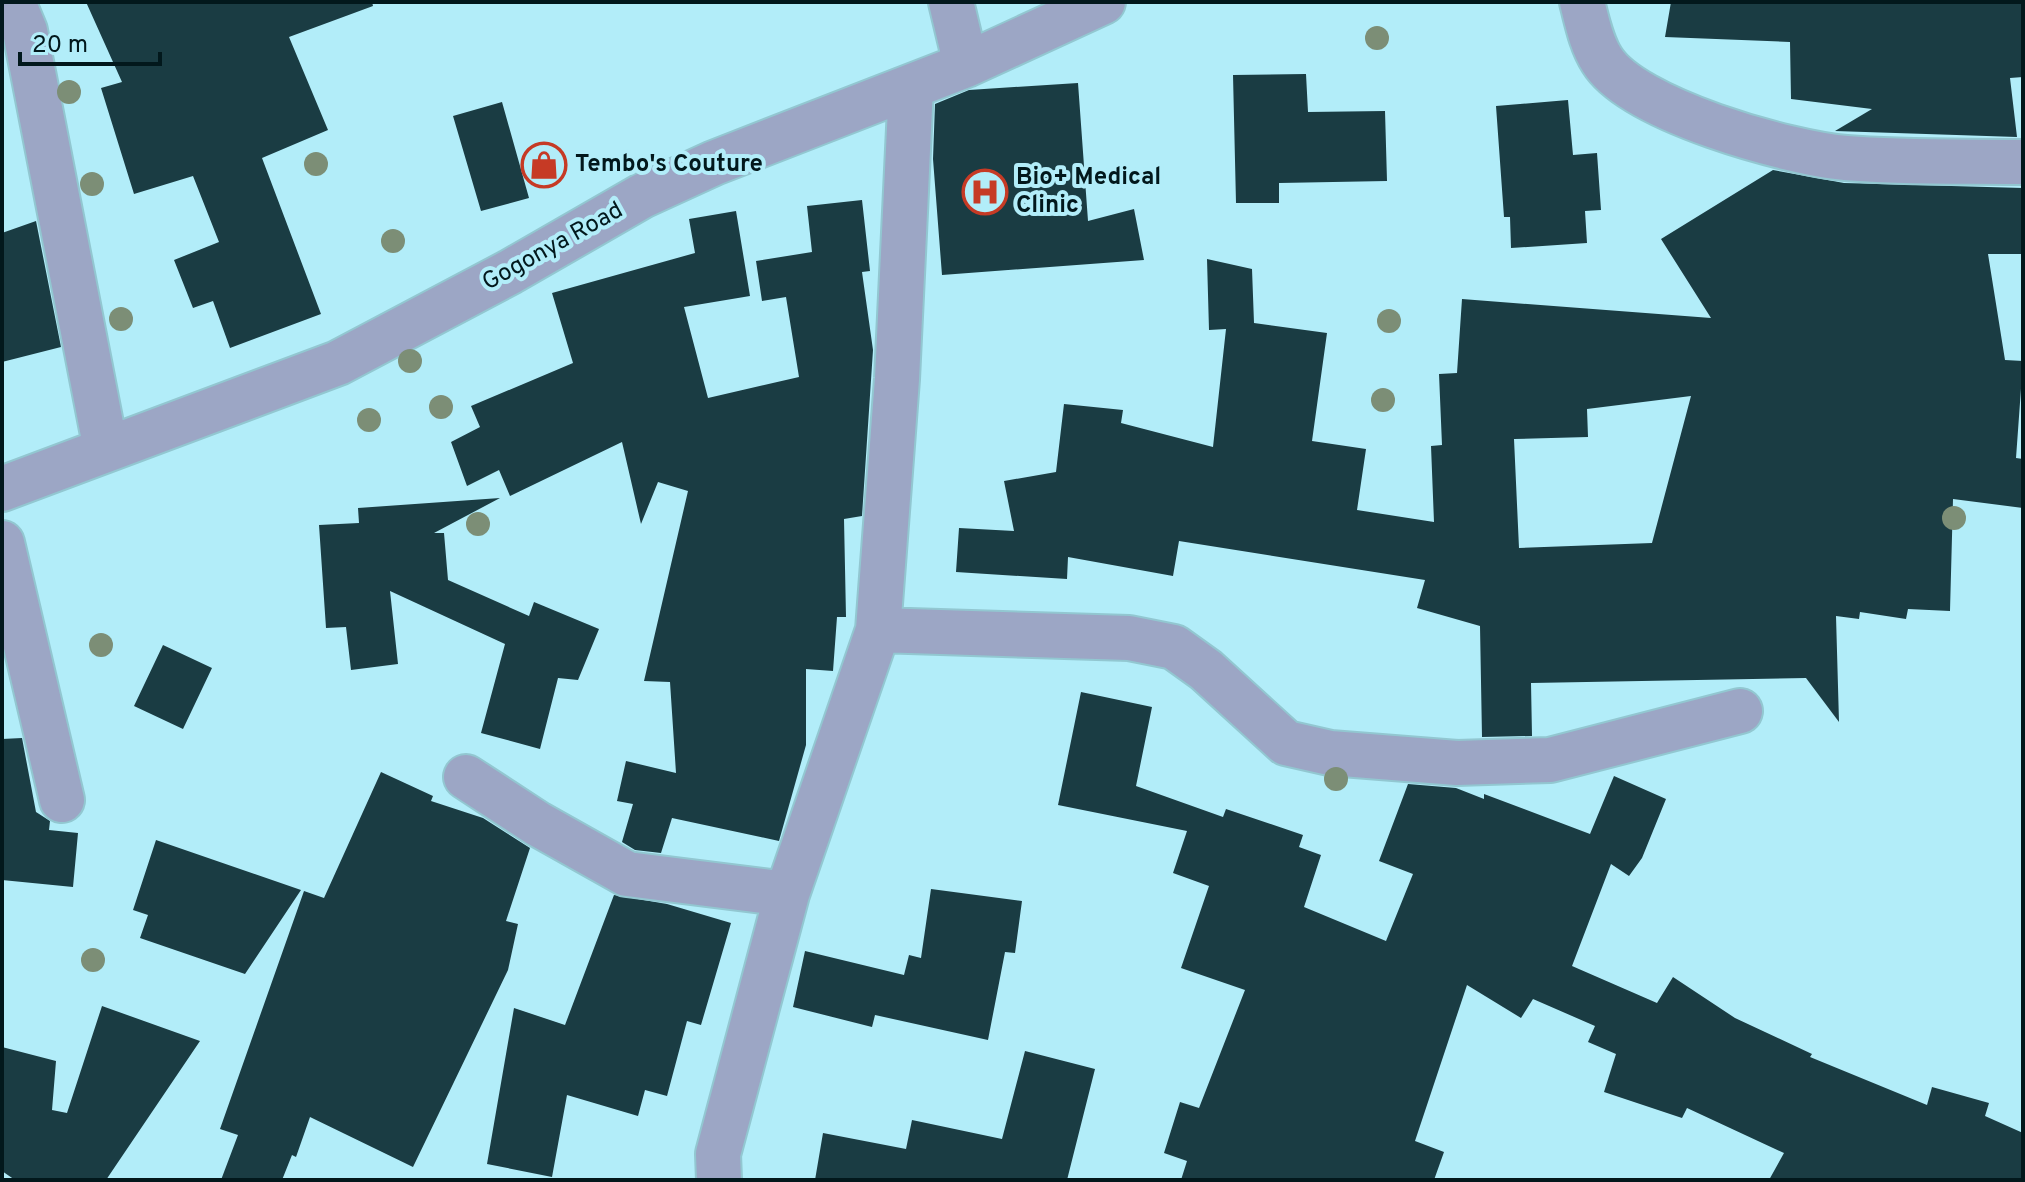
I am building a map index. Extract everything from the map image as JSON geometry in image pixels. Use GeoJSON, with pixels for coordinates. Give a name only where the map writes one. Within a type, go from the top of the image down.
{"type":"FeatureCollection","features":[{"type":"Feature","properties":{"kind":"street"},"geometry":{"type":"LineString","coordinates":[[13,2],[25,31],[106,450]]}},
{"type":"Feature","properties":{"kind":"street"},"geometry":{"type":"LineString","coordinates":[[951,2],[966,65]]}},
{"type":"Feature","properties":{"kind":"street","name":"Gogonya Road"},"geometry":{"type":"LineString","coordinates":[[2,489],[338,363],[510,272],[642,196],[714,163],[966,65],[1103,2]]}},
{"type":"Feature","properties":{"kind":"street"},"geometry":{"type":"LineString","coordinates":[[1582,2],[1603,62],[1643,95],[1678,111],[1782,147],[1846,158],[2023,162]]}},
{"type":"Feature","properties":{"kind":"street"},"geometry":{"type":"LineString","coordinates":[[719,1180],[718,1154],[787,894],[878,630],[897,379],[911,87]]}},
{"type":"Feature","properties":{"kind":"street"},"geometry":{"type":"LineString","coordinates":[[2,543],[62,800]]}},
{"type":"Feature","properties":{"kind":"street"},"geometry":{"type":"LineString","coordinates":[[878,630],[1129,638],[1174,647],[1206,670],[1286,743],[1330,753],[1457,763],[1550,760],[1740,711]]}},
{"type":"Feature","properties":{"kind":"street"},"geometry":{"type":"LineString","coordinates":[[466,777],[538,824],[627,874],[787,894]]}},
{"type":"Feature","properties":{"kind":"building"},"geometry":{"type":"Polygon","coordinates":[[[86,2],[372,2],[373,6],[289,37],[328,130],[262,158],[321,314],[230,348],[213,301],[193,308],[174,260],[219,242],[193,176],[134,194],[101,88],[122,82],[86,2]]]}},
{"type":"Feature","properties":{"kind":"building"},"geometry":{"type":"Polygon","coordinates":[[[1671,2],[2023,2],[2023,77],[2010,78],[2017,137],[1835,131],[1872,109],[1791,99],[1790,42],[1665,37],[1671,2]]]}},
{"type":"Feature","properties":{"kind":"building"},"geometry":{"type":"Polygon","coordinates":[[[1306,74],[1308,112],[1385,111],[1387,181],[1279,183],[1279,203],[1236,203],[1233,75],[1306,74]]]}},
{"type":"Feature","properties":{"kind":"building"},"geometry":{"type":"Polygon","coordinates":[[[1078,83],[1088,221],[1134,209],[1144,260],[942,275],[933,159],[935,104],[969,90],[1078,83]]]}},
{"type":"Feature","properties":{"kind":"building"},"geometry":{"type":"Polygon","coordinates":[[[1568,100],[1573,155],[1597,153],[1601,210],[1585,211],[1587,243],[1511,248],[1510,217],[1504,217],[1496,106],[1568,100]]]}},
{"type":"Feature","properties":{"kind":"building"},"geometry":{"type":"Polygon","coordinates":[[[502,102],[529,198],[481,211],[453,116],[502,102]]]}},
{"type":"Feature","properties":{"kind":"building"},"geometry":{"type":"Polygon","coordinates":[[[1773,170],[1844,183],[2023,188],[2023,254],[1988,254],[2005,360],[2023,361],[2016,458],[2023,459],[2023,508],[1953,499],[1950,611],[1908,609],[1906,619],[1860,612],[1859,619],[1836,616],[1839,722],[1806,678],[1531,683],[1532,736],[1482,737],[1480,626],[1417,608],[1425,580],[1179,541],[1173,576],[1068,557],[1067,579],[956,572],[959,528],[1014,531],[1004,481],[1056,472],[1064,404],[1123,410],[1121,423],[1213,447],[1226,329],[1209,330],[1207,259],[1252,269],[1254,323],[1327,333],[1312,441],[1366,449],[1357,510],[1434,522],[1431,446],[1442,445],[1439,374],[1457,373],[1462,299],[1711,318],[1661,239],[1773,170]],[[1691,396],[1587,409],[1588,437],[1514,439],[1519,548],[1652,543],[1691,396]]]}},
{"type":"Feature","properties":{"kind":"building"},"geometry":{"type":"Polygon","coordinates":[[[862,200],[870,271],[862,272],[873,350],[862,516],[844,519],[846,617],[837,617],[833,671],[806,669],[806,745],[779,841],[672,818],[661,853],[635,850],[622,842],[633,804],[617,801],[626,761],[676,773],[670,682],[644,681],[688,491],[658,482],[641,524],[622,442],[510,496],[499,470],[467,486],[451,442],[480,427],[471,406],[573,363],[552,293],[695,253],[689,219],[736,211],[750,296],[684,307],[708,398],[799,377],[786,297],[762,301],[756,261],[812,252],[807,206],[862,200]]]}},
{"type":"Feature","properties":{"kind":"building"},"geometry":{"type":"Polygon","coordinates":[[[36,221],[61,347],[2,362],[2,233],[36,221]]]}},
{"type":"Feature","properties":{"kind":"building"},"geometry":{"type":"Polygon","coordinates":[[[500,498],[434,533],[444,533],[448,580],[529,616],[534,602],[599,629],[578,680],[558,678],[540,749],[481,733],[505,644],[390,591],[398,664],[351,670],[346,627],[326,628],[319,525],[359,523],[358,508],[500,498]]]}},
{"type":"Feature","properties":{"kind":"building"},"geometry":{"type":"Polygon","coordinates":[[[163,645],[212,668],[183,729],[134,706],[163,645]]]}},
{"type":"Feature","properties":{"kind":"building"},"geometry":{"type":"Polygon","coordinates":[[[1081,692],[1152,707],[1136,786],[1223,817],[1226,809],[1303,835],[1299,847],[1321,855],[1304,907],[1386,941],[1413,874],[1379,861],[1408,784],[1456,788],[1484,799],[1484,794],[1590,834],[1614,776],[1666,799],[1642,858],[1629,876],[1611,864],[1572,966],[1657,1003],[1673,977],[1735,1018],[1812,1054],[1810,1057],[1927,1105],[1932,1087],[1989,1103],[1985,1116],[2023,1133],[2023,1180],[1769,1180],[1784,1153],[1687,1108],[1682,1118],[1604,1092],[1616,1054],[1588,1042],[1595,1026],[1533,999],[1521,1018],[1467,985],[1415,1141],[1444,1152],[1434,1180],[1181,1180],[1187,1161],[1164,1153],[1180,1102],[1199,1108],[1245,990],[1181,968],[1209,886],[1173,873],[1187,831],[1058,805],[1081,692]]]}},
{"type":"Feature","properties":{"kind":"building"},"geometry":{"type":"Polygon","coordinates":[[[22,738],[36,812],[50,821],[49,830],[78,833],[73,887],[2,880],[2,739],[22,738]]]}},
{"type":"Feature","properties":{"kind":"building"},"geometry":{"type":"Polygon","coordinates":[[[381,772],[433,796],[431,801],[483,818],[530,848],[506,921],[518,924],[508,970],[413,1167],[310,1117],[296,1157],[292,1155],[282,1180],[221,1180],[238,1135],[220,1129],[304,891],[324,898],[381,772]]]}},
{"type":"Feature","properties":{"kind":"building"},"geometry":{"type":"Polygon","coordinates":[[[156,840],[301,890],[245,974],[140,938],[148,915],[133,910],[156,840]]]}},
{"type":"Feature","properties":{"kind":"building"},"geometry":{"type":"Polygon","coordinates":[[[931,889],[1022,901],[1015,953],[1005,952],[988,1040],[875,1015],[872,1027],[793,1007],[805,951],[904,975],[909,955],[921,958],[931,889]]]}},
{"type":"Feature","properties":{"kind":"building"},"geometry":{"type":"Polygon","coordinates":[[[614,895],[667,904],[731,923],[701,1025],[687,1021],[667,1096],[645,1090],[638,1116],[567,1095],[552,1177],[487,1164],[514,1008],[565,1025],[614,895]]]}},
{"type":"Feature","properties":{"kind":"building"},"geometry":{"type":"Polygon","coordinates":[[[102,1006],[200,1041],[106,1180],[15,1180],[2,1171],[2,1047],[56,1061],[52,1110],[67,1113],[102,1006]]]}},
{"type":"Feature","properties":{"kind":"building"},"geometry":{"type":"Polygon","coordinates":[[[1025,1051],[1095,1069],[1067,1180],[815,1180],[823,1133],[906,1149],[912,1120],[1002,1139],[1025,1051]]]}},
{"type":"Feature","properties":{"kind":"place","name":"Tembo's Couture"},"geometry":{"type":"Point","coordinates":[544,165]}},
{"type":"Feature","properties":{"kind":"place","name":"Bio+ Medical Clinic"},"geometry":{"type":"Point","coordinates":[985,192]}}]}
